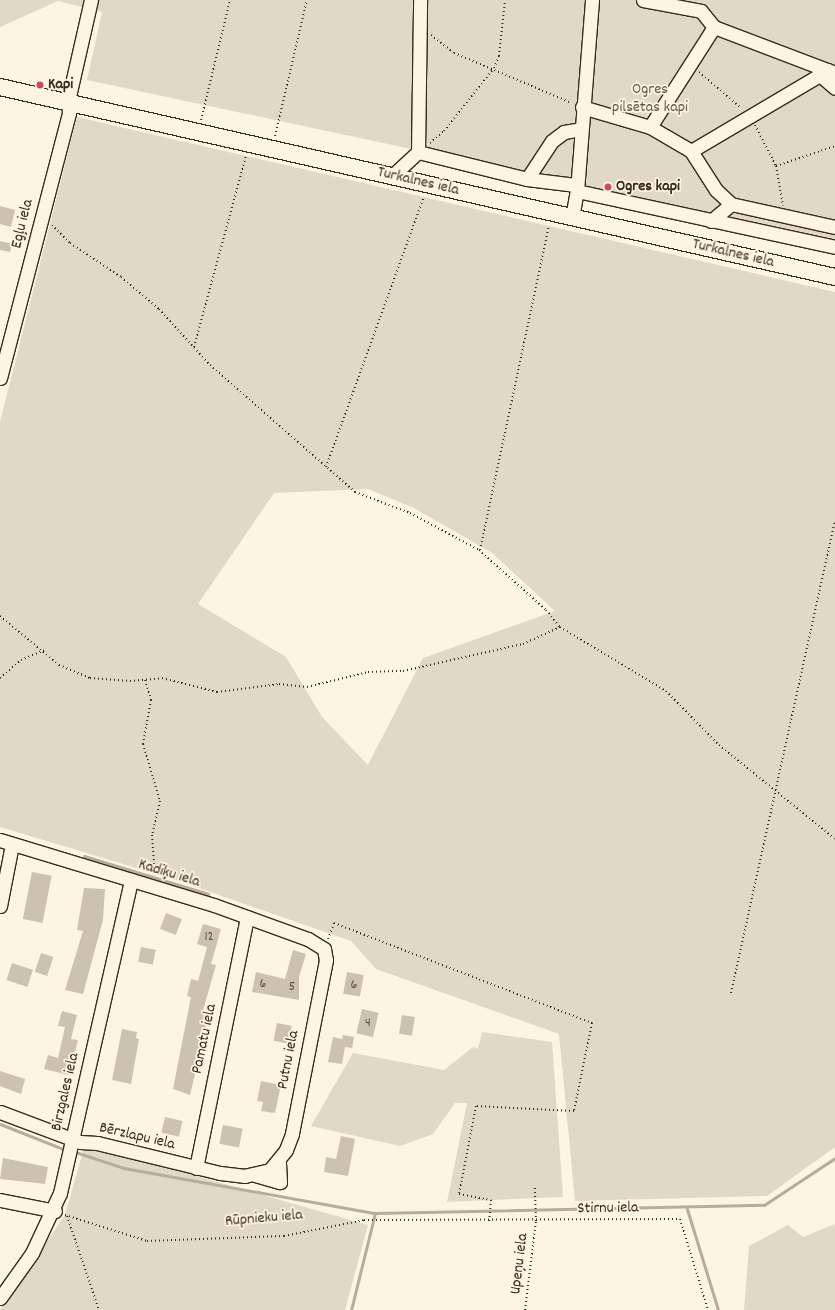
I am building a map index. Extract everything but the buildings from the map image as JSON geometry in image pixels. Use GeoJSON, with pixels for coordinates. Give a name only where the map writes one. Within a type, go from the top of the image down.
{"type":"FeatureCollection","features":[{"type":"Feature","properties":{"kind":"main road","name":"Turkalnes iela"},"geometry":{"type":"LineString","coordinates":[[0,87],[68,101],[835,278]]}},
{"type":"Feature","properties":{"kind":"street","name":"Egļu iela"},"geometry":{"type":"LineString","coordinates":[[0,378],[69,113],[68,101],[91,0]]}},
{"type":"Feature","properties":{"kind":"street"},"geometry":{"type":"LineString","coordinates":[[392,176],[418,152],[420,0]]}},
{"type":"Feature","properties":{"kind":"street"},"geometry":{"type":"LineString","coordinates":[[572,218],[577,188],[582,107],[592,0]]}},
{"type":"Feature","properties":{"kind":"street"},"geometry":{"type":"LineString","coordinates":[[643,0],[701,11],[714,27],[827,73],[835,88]]}},
{"type":"Feature","properties":{"kind":"street"},"geometry":{"type":"LineString","coordinates":[[650,127],[714,27]]}},
{"type":"Feature","properties":{"kind":"street"},"geometry":{"type":"LineString","coordinates":[[691,151],[752,118],[827,73]]}},
{"type":"Feature","properties":{"kind":"street"},"geometry":{"type":"LineString","coordinates":[[582,107],[650,127],[691,151],[716,190],[731,204],[835,227]]}},
{"type":"Feature","properties":{"kind":"street"},"geometry":{"type":"LineString","coordinates":[[527,179],[552,141],[564,132],[581,129]]}},
{"type":"Feature","properties":{"kind":"street"},"geometry":{"type":"LineString","coordinates":[[418,152],[527,179],[577,188],[711,221],[835,247]]}},
{"type":"Feature","properties":{"kind":"street"},"geometry":{"type":"LineString","coordinates":[[711,221],[731,204]]}},
{"type":"Feature","properties":{"kind":"street"},"geometry":{"type":"LineString","coordinates":[[0,906],[6,842]]}},
{"type":"Feature","properties":{"kind":"street","name":"Kadiķu iela"},"geometry":{"type":"LineString","coordinates":[[6,842],[247,917],[308,939],[324,949]]}},
{"type":"Feature","properties":{"kind":"street","name":"Birzgales iela"},"geometry":{"type":"LineString","coordinates":[[0,1298],[15,1280],[55,1211],[73,1140],[131,880]]}},
{"type":"Feature","properties":{"kind":"street","name":"Pamatu iela"},"geometry":{"type":"LineString","coordinates":[[196,1168],[247,917]]}},
{"type":"Feature","properties":{"kind":"street","name":"Putnu iela"},"geometry":{"type":"LineString","coordinates":[[270,1170],[279,1161],[292,1134],[326,960],[324,949]]}},
{"type":"Feature","properties":{"kind":"street","name":"Bērzlapu iela"},"geometry":{"type":"LineString","coordinates":[[0,1112],[73,1140],[97,1143],[196,1168],[255,1175],[270,1170]]}},
{"type":"Feature","properties":{"kind":"street"},"geometry":{"type":"LineString","coordinates":[[255,1175],[280,1182],[279,1161]]}},
{"type":"Feature","properties":{"kind":"street"},"geometry":{"type":"LineString","coordinates":[[0,1200],[55,1211]]}},
{"type":"Feature","properties":{"kind":"path"},"geometry":{"type":"LineString","coordinates":[[199,131],[230,0]]}},
{"type":"Feature","properties":{"kind":"path"},"geometry":{"type":"LineString","coordinates":[[272,149],[307,0]]}},
{"type":"Feature","properties":{"kind":"path"},"geometry":{"type":"LineString","coordinates":[[418,152],[444,132],[494,68],[499,56],[505,0]]}},
{"type":"Feature","properties":{"kind":"path"},"geometry":{"type":"LineString","coordinates":[[419,26],[454,53],[494,68],[544,93],[582,107]]}},
{"type":"Feature","properties":{"kind":"path"},"geometry":{"type":"LineString","coordinates":[[690,65],[752,118],[776,166],[786,217]]}},
{"type":"Feature","properties":{"kind":"path"},"geometry":{"type":"LineString","coordinates":[[776,166],[835,146]]}},
{"type":"Feature","properties":{"kind":"path"},"geometry":{"type":"LineString","coordinates":[[194,347],[246,156]]}},
{"type":"Feature","properties":{"kind":"path"},"geometry":{"type":"LineString","coordinates":[[326,467],[424,197]]}},
{"type":"Feature","properties":{"kind":"path"},"geometry":{"type":"LineString","coordinates":[[42,216],[70,243],[121,277],[159,309],[194,347],[355,492],[410,513],[480,550],[546,610],[560,627],[666,691],[719,745],[775,787],[835,838]]}},
{"type":"Feature","properties":{"kind":"path"},"geometry":{"type":"LineString","coordinates":[[480,550],[549,226]]}},
{"type":"Feature","properties":{"kind":"path"},"geometry":{"type":"LineString","coordinates":[[731,992],[835,520]]}},
{"type":"Feature","properties":{"kind":"path"},"geometry":{"type":"LineString","coordinates":[[0,616],[44,650],[60,665],[90,678],[145,680],[162,678],[216,692],[279,684],[307,687],[368,672],[403,670],[440,660],[474,657],[523,644],[560,627]]}},
{"type":"Feature","properties":{"kind":"path"},"geometry":{"type":"LineString","coordinates":[[0,678],[21,660],[44,650]]}},
{"type":"Feature","properties":{"kind":"path"},"geometry":{"type":"LineString","coordinates":[[145,680],[151,700],[143,744],[160,801],[152,835],[151,871]]}},
{"type":"Feature","properties":{"kind":"path"},"geometry":{"type":"LineString","coordinates":[[324,949],[334,922],[592,1024],[574,1111],[476,1106],[459,1194],[491,1200],[489,1222]]}},
{"type":"Feature","properties":{"kind":"path","name":"Upeņu iela"},"geometry":{"type":"LineString","coordinates":[[525,1310],[536,1221],[535,1186]]}},
{"type":"Feature","properties":{"kind":"path","name":"Rūpnieku iela"},"geometry":{"type":"LineString","coordinates":[[55,1211],[147,1241],[284,1236],[364,1220],[489,1222],[536,1221]]}},
{"type":"Feature","properties":{"kind":"path"},"geometry":{"type":"LineString","coordinates":[[67,1216],[99,1310]]}},
{"type":"Feature","properties":{"kind":"path","name":"Stirnu iela"},"geometry":{"type":"LineString","coordinates":[[536,1221],[680,1219],[708,1310]]}},
{"type":"Feature","properties":{"kind":"green space","name":"Ogres pilsētas kapi"},"geometry":{"type":"Polygon","coordinates":[[[0,0],[835,0],[835,239],[87,80],[102,12],[58,1],[0,27],[0,0]]]}},
{"type":"Feature","properties":{"kind":"green space"},"geometry":{"type":"Polygon","coordinates":[[[77,117],[835,292],[835,1147],[767,1196],[575,1201],[559,1034],[376,969],[351,941],[173,879],[0,827],[0,422],[77,117]],[[368,489],[274,493],[198,604],[286,657],[322,717],[368,765],[423,658],[555,611],[492,553],[414,508],[368,489]]]}},
{"type":"Feature","properties":{"kind":"green space"},"geometry":{"type":"Polygon","coordinates":[[[482,1032],[552,1042],[563,1197],[447,1202],[467,1103],[455,1103],[433,1134],[400,1146],[311,1126],[353,1053],[444,1070],[473,1047],[478,1049],[482,1032]]]}},
{"type":"Feature","properties":{"kind":"green space"},"geometry":{"type":"Polygon","coordinates":[[[84,1148],[179,1171],[368,1225],[345,1310],[0,1310],[65,1215],[84,1148]]]}},
{"type":"Feature","properties":{"kind":"green space"},"geometry":{"type":"Polygon","coordinates":[[[835,1224],[835,1310],[744,1310],[749,1246],[788,1225],[803,1237],[835,1224]]]}},
{"type":"Feature","properties":{"kind":"waterway"},"geometry":{"type":"LineString","coordinates":[[84,856],[208,894]]}},
{"type":"Feature","properties":{"kind":"waterway"},"geometry":{"type":"LineString","coordinates":[[0,1124],[66,1150]]}},
{"type":"Feature","properties":{"kind":"waterway"},"geometry":{"type":"LineString","coordinates":[[72,1151],[124,1168],[375,1213],[764,1205],[835,1158]]}},
{"type":"Feature","properties":{"kind":"waterway"},"geometry":{"type":"LineString","coordinates":[[687,1209],[718,1310]]}},
{"type":"Feature","properties":{"kind":"waterway"},"geometry":{"type":"LineString","coordinates":[[351,1310],[375,1213]]}},
{"type":"Feature","properties":{"kind":"place","name":"Kapi"},"geometry":{"type":"Point","coordinates":[40,85]}},
{"type":"Feature","properties":{"kind":"place","name":"Ogres kapi"},"geometry":{"type":"Point","coordinates":[608,187]}}]}
